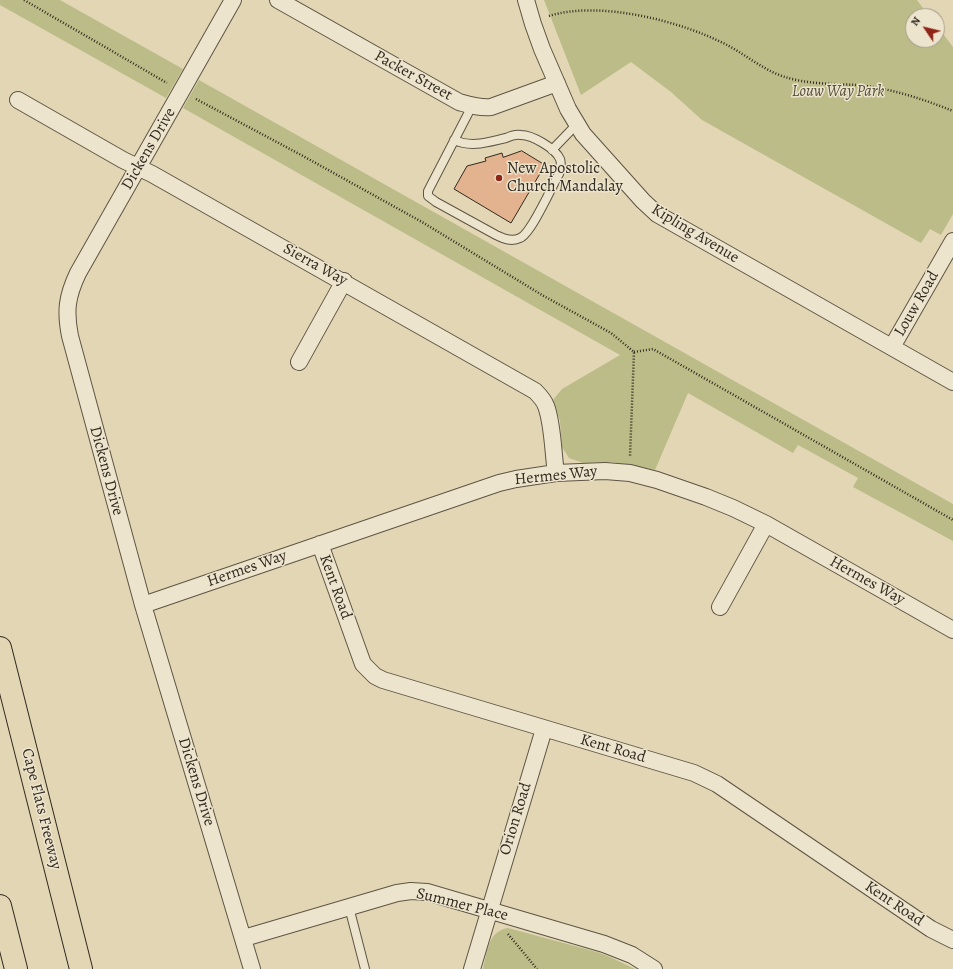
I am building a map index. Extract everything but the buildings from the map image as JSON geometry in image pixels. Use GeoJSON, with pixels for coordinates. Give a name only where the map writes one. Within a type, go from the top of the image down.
{"type":"FeatureCollection","features":[{"type":"Feature","properties":{"kind":"highway","name":"Cape Flats Freeway"},"geometry":{"type":"LineString","coordinates":[[0,648],[81,969]]}},
{"type":"Feature","properties":{"kind":"highway"},"geometry":{"type":"LineString","coordinates":[[0,906],[16,969]]}},
{"type":"Feature","properties":{"kind":"street","name":"Dickens Drive"},"geometry":{"type":"LineString","coordinates":[[233,0],[78,274],[71,289],[67,305],[67,319],[70,336],[143,605],[244,938],[252,969]]}},
{"type":"Feature","properties":{"kind":"street","name":"Packer Street"},"geometry":{"type":"LineString","coordinates":[[278,0],[458,102],[481,108],[491,107],[557,83]]}},
{"type":"Feature","properties":{"kind":"street","name":"Kipling Avenue"},"geometry":{"type":"LineString","coordinates":[[526,0],[533,24],[568,109],[583,134],[643,201],[657,214],[953,382]]}},
{"type":"Feature","properties":{"kind":"street","name":"Sierra Way"},"geometry":{"type":"LineString","coordinates":[[18,100],[123,160],[152,174],[344,281],[535,391],[546,405],[549,416],[556,473]]}},
{"type":"Feature","properties":{"kind":"street","name":"Louw Road"},"geometry":{"type":"LineString","coordinates":[[892,347],[953,241]]}},
{"type":"Feature","properties":{"kind":"street"},"geometry":{"type":"LineString","coordinates":[[299,362],[344,281]]}},
{"type":"Feature","properties":{"kind":"street","name":"Hermes Way"},"geometry":{"type":"LineString","coordinates":[[143,605],[499,483],[556,473],[605,471],[630,473],[657,480],[733,508],[766,524],[953,630]]}},
{"type":"Feature","properties":{"kind":"street"},"geometry":{"type":"LineString","coordinates":[[720,607],[766,524]]}},
{"type":"Feature","properties":{"kind":"street","name":"Kent Road"},"geometry":{"type":"LineString","coordinates":[[320,544],[363,664],[375,676],[383,680],[705,777],[931,929],[953,940]]}},
{"type":"Feature","properties":{"kind":"street","name":"Orion Road"},"geometry":{"type":"LineString","coordinates":[[472,969],[544,729]]}},
{"type":"Feature","properties":{"kind":"street","name":"Summer Place"},"geometry":{"type":"LineString","coordinates":[[244,938],[397,893],[412,891],[427,892],[604,944],[632,955],[654,969]]}},
{"type":"Feature","properties":{"kind":"lane"},"geometry":{"type":"LineString","coordinates":[[454,140],[468,144],[479,144],[520,134],[529,136],[552,150],[560,160],[561,166],[559,174],[529,230],[522,238],[514,240],[505,239],[496,235],[436,202],[428,196],[428,191],[454,140],[472,106]]}},
{"type":"Feature","properties":{"kind":"lane"},"geometry":{"type":"LineString","coordinates":[[552,150],[578,124]]}},
{"type":"Feature","properties":{"kind":"lane"},"geometry":{"type":"LineString","coordinates":[[349,907],[365,969]]}},
{"type":"Feature","properties":{"kind":"path"},"geometry":{"type":"LineString","coordinates":[[24,0],[182,91],[422,222],[542,295],[611,333],[634,352],[653,349],[953,520]]}},
{"type":"Feature","properties":{"kind":"path"},"geometry":{"type":"LineString","coordinates":[[533,24],[545,17],[574,10],[615,11],[665,21],[697,31],[726,44],[771,72],[786,78],[825,84],[858,86],[901,93],[953,111]]}},
{"type":"Feature","properties":{"kind":"path"},"geometry":{"type":"LineString","coordinates":[[630,473],[634,352]]}},
{"type":"Feature","properties":{"kind":"path"},"geometry":{"type":"LineString","coordinates":[[489,910],[537,969]]}},
{"type":"Feature","properties":{"kind":"green space"},"geometry":{"type":"Polygon","coordinates":[[[0,0],[60,0],[183,69],[166,98],[0,5],[0,0]]]}},
{"type":"Feature","properties":{"kind":"green space","name":"Louw Way Park"},"geometry":{"type":"Polygon","coordinates":[[[544,0],[917,0],[923,8],[905,8],[905,48],[945,48],[945,36],[953,47],[953,214],[941,235],[930,229],[921,243],[702,120],[671,92],[631,62],[581,95],[544,0]]]}},
{"type":"Feature","properties":{"kind":"green space"},"geometry":{"type":"Polygon","coordinates":[[[199,80],[953,504],[953,541],[853,487],[858,478],[798,445],[793,453],[688,393],[655,470],[612,462],[583,463],[569,458],[562,447],[560,421],[553,400],[562,389],[620,355],[183,108],[199,80]]]}},
{"type":"Feature","properties":{"kind":"green space"},"geometry":{"type":"Polygon","coordinates":[[[508,928],[597,952],[635,969],[483,969],[487,949],[492,938],[496,933],[508,928]]]}},
{"type":"Feature","properties":{"kind":"place","name":"New Apostolic Church Mandalay"},"geometry":{"type":"Point","coordinates":[499,178]}}]}
